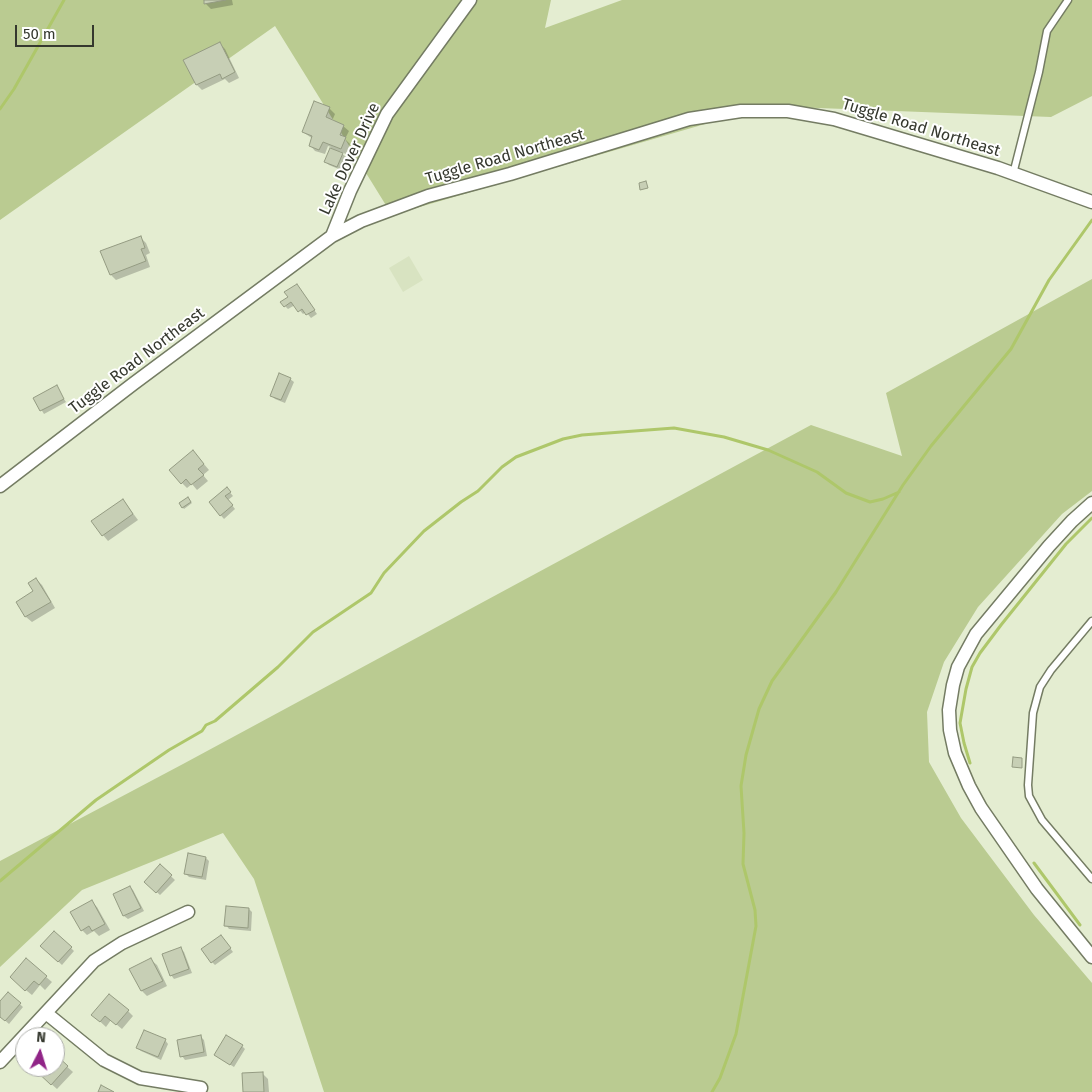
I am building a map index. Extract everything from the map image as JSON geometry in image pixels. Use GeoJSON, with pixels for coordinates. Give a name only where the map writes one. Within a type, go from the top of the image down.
{"type":"FeatureCollection","features":[{"type":"Feature","properties":{"kind":"street","name":"Lake Dover Drive"},"geometry":{"type":"LineString","coordinates":[[332,236],[350,190],[387,114],[470,0]]}},
{"type":"Feature","properties":{"kind":"street","name":"Tuggle Road Northeast"},"geometry":{"type":"LineString","coordinates":[[0,486],[126,389],[332,236],[361,221],[428,196],[510,174],[688,119],[742,111],[788,112],[834,119],[902,138],[1092,202]]}},
{"type":"Feature","properties":{"kind":"street"},"geometry":{"type":"LineString","coordinates":[[1092,503],[1049,546],[973,640],[962,658],[955,676],[949,718],[952,741],[959,764],[981,808],[1037,889],[1092,957]]}},
{"type":"Feature","properties":{"kind":"street"},"geometry":{"type":"LineString","coordinates":[[0,1062],[94,961],[122,943],[188,912]]}},
{"type":"Feature","properties":{"kind":"street"},"geometry":{"type":"LineString","coordinates":[[46,1013],[104,1060],[140,1078],[201,1088]]}},
{"type":"Feature","properties":{"kind":"lane"},"geometry":{"type":"LineString","coordinates":[[1013,174],[1048,31],[1068,0]]}},
{"type":"Feature","properties":{"kind":"lane"},"geometry":{"type":"LineString","coordinates":[[1092,621],[1051,670],[1040,687],[1033,713],[1028,786],[1029,796],[1042,820],[1092,879]]}},
{"type":"Feature","properties":{"kind":"shaded area"},"geometry":{"type":"Polygon","coordinates":[[[409,256],[423,280],[403,292],[389,268],[409,256]]]}},
{"type":"Feature","properties":{"kind":"green space"},"geometry":{"type":"Polygon","coordinates":[[[0,0],[551,0],[545,28],[622,0],[1092,0],[1092,96],[1051,117],[767,106],[392,215],[275,26],[0,220],[0,0]]]}},
{"type":"Feature","properties":{"kind":"green space"},"geometry":{"type":"Polygon","coordinates":[[[1092,279],[1092,491],[1062,514],[978,607],[944,662],[927,712],[929,762],[961,818],[1034,915],[1092,983],[1092,1092],[324,1092],[254,879],[223,833],[82,890],[0,967],[0,861],[811,425],[902,456],[886,393],[1092,279]]]}},
{"type":"Feature","properties":{"kind":"building"},"geometry":{"type":"Polygon","coordinates":[[[204,0],[226,0],[204,4],[204,0]]]}},
{"type":"Feature","properties":{"kind":"building"},"geometry":{"type":"Polygon","coordinates":[[[220,42],[235,72],[222,79],[220,74],[196,85],[183,60],[220,42]]]}},
{"type":"Feature","properties":{"kind":"building"},"geometry":{"type":"Polygon","coordinates":[[[314,101],[330,107],[326,117],[344,125],[340,135],[346,137],[341,149],[323,142],[319,150],[309,146],[312,136],[302,132],[314,101]]]}},
{"type":"Feature","properties":{"kind":"building"},"geometry":{"type":"Polygon","coordinates":[[[330,148],[343,153],[337,167],[324,162],[330,148]]]}},
{"type":"Feature","properties":{"kind":"building"},"geometry":{"type":"Polygon","coordinates":[[[646,181],[648,188],[640,190],[639,183],[646,181]]]}},
{"type":"Feature","properties":{"kind":"building"},"geometry":{"type":"Polygon","coordinates":[[[141,236],[145,248],[141,249],[146,261],[110,275],[100,251],[141,236]]]}},
{"type":"Feature","properties":{"kind":"building"},"geometry":{"type":"Polygon","coordinates":[[[297,284],[315,310],[306,315],[302,309],[298,312],[291,302],[284,307],[280,302],[288,297],[284,292],[297,284]]]}},
{"type":"Feature","properties":{"kind":"building"},"geometry":{"type":"Polygon","coordinates":[[[279,373],[291,378],[281,400],[270,396],[279,373]]]}},
{"type":"Feature","properties":{"kind":"building"},"geometry":{"type":"Polygon","coordinates":[[[57,385],[64,399],[40,411],[33,398],[57,385]]]}},
{"type":"Feature","properties":{"kind":"building"},"geometry":{"type":"Polygon","coordinates":[[[193,450],[204,464],[198,469],[204,475],[191,485],[186,479],[181,484],[169,470],[193,450]]]}},
{"type":"Feature","properties":{"kind":"building"},"geometry":{"type":"Polygon","coordinates":[[[227,487],[231,492],[225,496],[233,505],[220,516],[209,502],[227,487]]]}},
{"type":"Feature","properties":{"kind":"building"},"geometry":{"type":"Polygon","coordinates":[[[188,497],[191,502],[182,508],[179,503],[188,497]]]}},
{"type":"Feature","properties":{"kind":"building"},"geometry":{"type":"Polygon","coordinates":[[[123,499],[133,514],[102,536],[91,521],[123,499]]]}},
{"type":"Feature","properties":{"kind":"building"},"geometry":{"type":"Polygon","coordinates":[[[36,578],[51,602],[25,617],[16,602],[33,591],[28,583],[36,578]]]}},
{"type":"Feature","properties":{"kind":"building"},"geometry":{"type":"Polygon","coordinates":[[[1013,757],[1022,758],[1022,768],[1012,767],[1013,757]]]}},
{"type":"Feature","properties":{"kind":"building"},"geometry":{"type":"Polygon","coordinates":[[[188,853],[206,857],[202,877],[184,874],[188,853]]]}},
{"type":"Feature","properties":{"kind":"building"},"geometry":{"type":"Polygon","coordinates":[[[160,864],[172,875],[156,893],[144,882],[160,864]]]}},
{"type":"Feature","properties":{"kind":"building"},"geometry":{"type":"Polygon","coordinates":[[[130,886],[141,908],[123,916],[113,894],[130,886]]]}},
{"type":"Feature","properties":{"kind":"building"},"geometry":{"type":"Polygon","coordinates":[[[92,900],[105,924],[92,931],[89,926],[81,931],[70,912],[92,900]]]}},
{"type":"Feature","properties":{"kind":"building"},"geometry":{"type":"Polygon","coordinates":[[[226,906],[249,908],[248,928],[224,926],[226,906]]]}},
{"type":"Feature","properties":{"kind":"building"},"geometry":{"type":"Polygon","coordinates":[[[54,931],[72,947],[58,962],[40,946],[54,931]]]}},
{"type":"Feature","properties":{"kind":"building"},"geometry":{"type":"Polygon","coordinates":[[[221,935],[231,948],[211,963],[201,949],[221,935]]]}},
{"type":"Feature","properties":{"kind":"building"},"geometry":{"type":"Polygon","coordinates":[[[181,947],[189,969],[170,976],[162,954],[181,947]]]}},
{"type":"Feature","properties":{"kind":"building"},"geometry":{"type":"Polygon","coordinates":[[[26,958],[47,976],[39,985],[34,981],[25,991],[10,977],[26,958]]]}},
{"type":"Feature","properties":{"kind":"building"},"geometry":{"type":"Polygon","coordinates":[[[151,958],[163,981],[141,991],[129,969],[151,958]]]}},
{"type":"Feature","properties":{"kind":"building"},"geometry":{"type":"Polygon","coordinates":[[[8,992],[21,1003],[5,1021],[0,1017],[0,1001],[8,992]]]}},
{"type":"Feature","properties":{"kind":"building"},"geometry":{"type":"Polygon","coordinates":[[[109,994],[129,1010],[116,1025],[105,1016],[100,1022],[91,1015],[109,994]]]}},
{"type":"Feature","properties":{"kind":"building"},"geometry":{"type":"Polygon","coordinates":[[[144,1030],[166,1039],[158,1057],[136,1048],[144,1030]]]}},
{"type":"Feature","properties":{"kind":"building"},"geometry":{"type":"Polygon","coordinates":[[[201,1035],[204,1052],[180,1057],[177,1040],[201,1035]]]}},
{"type":"Feature","properties":{"kind":"building"},"geometry":{"type":"Polygon","coordinates":[[[226,1035],[243,1045],[230,1065],[214,1055],[226,1035]]]}},
{"type":"Feature","properties":{"kind":"building"},"geometry":{"type":"Polygon","coordinates":[[[263,1072],[264,1092],[243,1092],[242,1073],[263,1072]]]}},
{"type":"Feature","properties":{"kind":"building"},"geometry":{"type":"Polygon","coordinates":[[[43,1077],[58,1077],[51,1085],[43,1077]]]}},
{"type":"Feature","properties":{"kind":"building"},"geometry":{"type":"Polygon","coordinates":[[[101,1085],[114,1092],[98,1092],[101,1085]]]}},
{"type":"Feature","properties":{"kind":"waterway"},"geometry":{"type":"LineString","coordinates":[[0,109],[14,89],[64,0]]}},
{"type":"Feature","properties":{"kind":"waterway"},"geometry":{"type":"LineString","coordinates":[[712,1092],[720,1078],[736,1034],[756,926],[755,910],[743,864],[744,833],[741,786],[746,755],[759,709],[772,681],[836,592],[903,485],[931,446],[1011,349],[1049,280],[1092,220]]}},
{"type":"Feature","properties":{"kind":"waterway"},"geometry":{"type":"LineString","coordinates":[[0,881],[96,800],[169,750],[202,731],[206,725],[215,721],[278,667],[313,632],[371,593],[384,573],[424,531],[478,491],[502,467],[516,457],[563,439],[582,435],[674,428],[724,437],[768,450],[817,472],[846,493],[870,502],[899,492]]}},
{"type":"Feature","properties":{"kind":"waterway"},"geometry":{"type":"LineString","coordinates":[[970,763],[960,723],[972,667],[1001,625],[1066,544],[1092,518]]}},
{"type":"Feature","properties":{"kind":"waterway"},"geometry":{"type":"LineString","coordinates":[[1034,863],[1080,925]]}}]}
